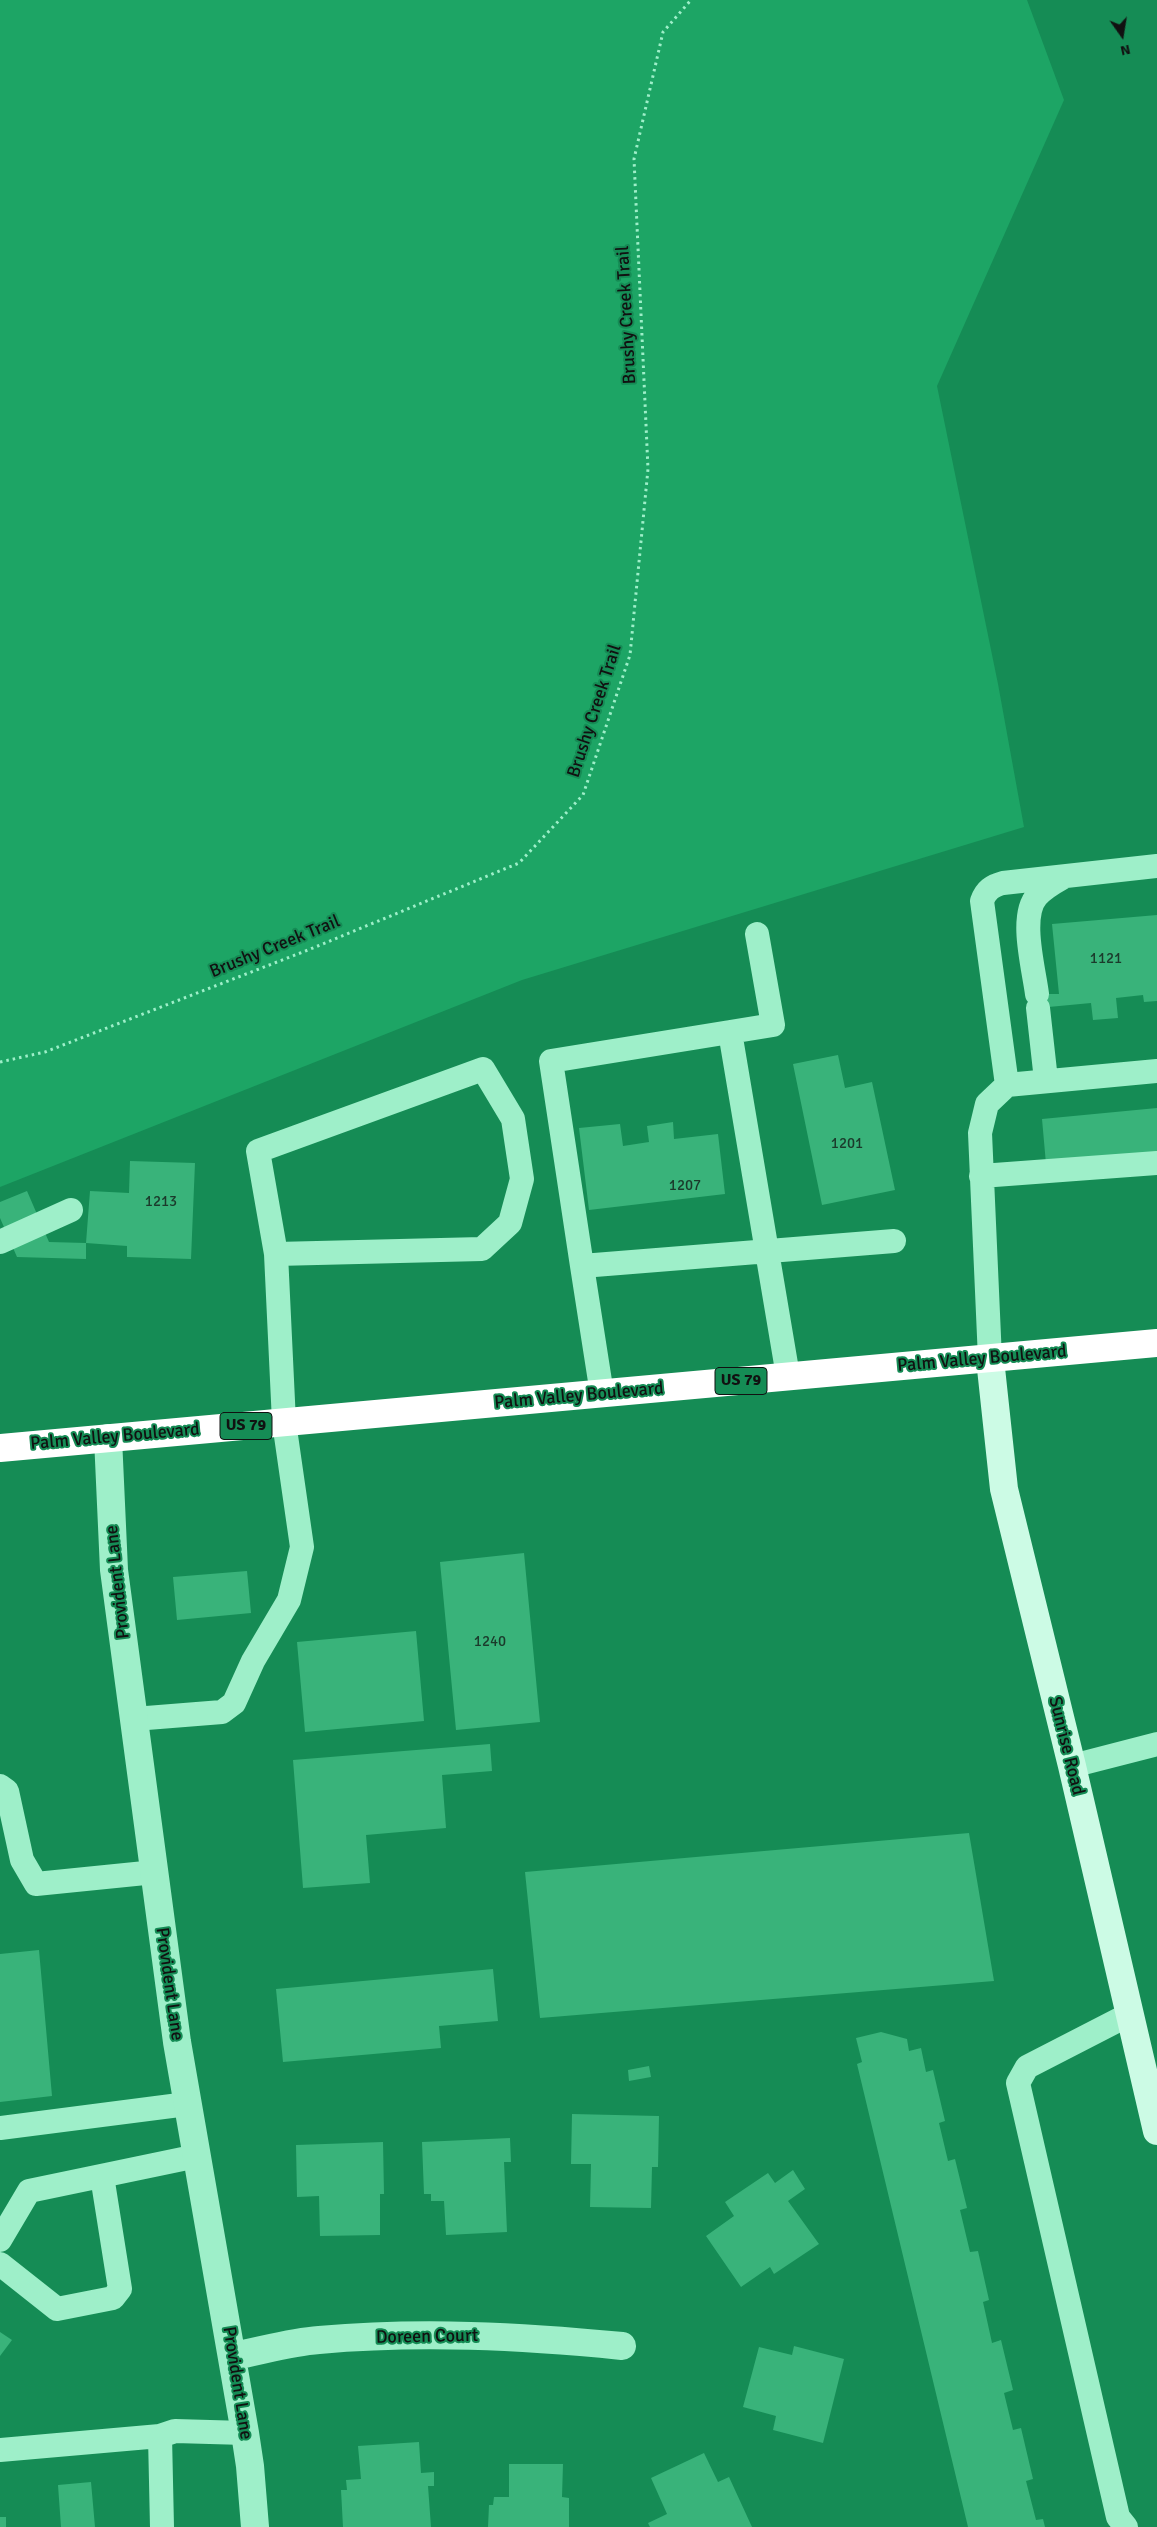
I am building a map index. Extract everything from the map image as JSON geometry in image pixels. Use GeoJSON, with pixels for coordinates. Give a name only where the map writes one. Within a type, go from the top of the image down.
{"type":"FeatureCollection","features":[{"type":"Feature","properties":{"kind":"highway","name":"Palm Valley Boulevard"},"geometry":{"type":"LineString","coordinates":[[0,1448],[1157,1343]]}},
{"type":"Feature","properties":{"kind":"main road","name":"Sunrise Road"},"geometry":{"type":"LineString","coordinates":[[990,1358],[1004,1489],[1072,1766],[1157,2131]]}},
{"type":"Feature","properties":{"kind":"street","name":"Provident Lane"},"geometry":{"type":"LineString","coordinates":[[108,1438],[114,1570],[177,2042],[233,2356],[250,2466],[254,2527]]}},
{"type":"Feature","properties":{"kind":"street","name":"Doreen Court"},"geometry":{"type":"LineString","coordinates":[[233,2356],[317,2340],[419,2335],[521,2336],[622,2346]]}},
{"type":"Feature","properties":{"kind":"lane"},"geometry":{"type":"LineString","coordinates":[[1007,1085],[982,901],[985,892],[993,886],[1157,866]]}},
{"type":"Feature","properties":{"kind":"lane"},"geometry":{"type":"LineString","coordinates":[[1046,1080],[1027,922],[1030,909],[1036,897],[1048,886],[1066,877]]}},
{"type":"Feature","properties":{"kind":"lane"},"geometry":{"type":"LineString","coordinates":[[602,1394],[551,1061],[773,1024],[757,934]]}},
{"type":"Feature","properties":{"kind":"lane"},"geometry":{"type":"LineString","coordinates":[[730,1032],[788,1376]]}},
{"type":"Feature","properties":{"kind":"lane"},"geometry":{"type":"LineString","coordinates":[[134,1719],[222,1712],[234,1703],[253,1661],[289,1600],[302,1547],[284,1422],[276,1254],[258,1151],[483,1069],[512,1119],[522,1179],[510,1223],[482,1250],[276,1254]]}},
{"type":"Feature","properties":{"kind":"lane"},"geometry":{"type":"LineString","coordinates":[[990,1358],[980,1132],[987,1104],[1007,1085],[1157,1071]]}},
{"type":"Feature","properties":{"kind":"lane"},"geometry":{"type":"LineString","coordinates":[[981,1176],[1157,1163]]}},
{"type":"Feature","properties":{"kind":"lane"},"geometry":{"type":"LineString","coordinates":[[0,1242],[71,1210]]}},
{"type":"Feature","properties":{"kind":"lane"},"geometry":{"type":"LineString","coordinates":[[582,1266],[894,1241]]}},
{"type":"Feature","properties":{"kind":"lane"},"geometry":{"type":"LineString","coordinates":[[1072,1766],[1157,1744]]}},
{"type":"Feature","properties":{"kind":"lane"},"geometry":{"type":"LineString","coordinates":[[0,1786],[6,1791],[22,1860],[36,1884],[155,1872]]}},
{"type":"Feature","properties":{"kind":"lane"},"geometry":{"type":"LineString","coordinates":[[1126,2527],[1118,2517],[1018,2084],[1027,2067],[1130,2014]]}},
{"type":"Feature","properties":{"kind":"lane"},"geometry":{"type":"LineString","coordinates":[[0,2128],[188,2104]]}},
{"type":"Feature","properties":{"kind":"lane"},"geometry":{"type":"LineString","coordinates":[[0,2240],[29,2191],[197,2156]]}},
{"type":"Feature","properties":{"kind":"lane"},"geometry":{"type":"LineString","coordinates":[[0,2264],[57,2310],[114,2298],[120,2289],[102,2176]]}},
{"type":"Feature","properties":{"kind":"lane"},"geometry":{"type":"LineString","coordinates":[[0,2450],[160,2436],[175,2431],[245,2433]]}},
{"type":"Feature","properties":{"kind":"lane"},"geometry":{"type":"LineString","coordinates":[[160,2436],[162,2527]]}},
{"type":"Feature","properties":{"kind":"path","name":"Brushy Creek Trail"},"geometry":{"type":"LineString","coordinates":[[0,1062],[45,1052],[308,950],[519,863],[583,795],[630,655],[648,469],[634,159],[663,32],[691,0]]}},
{"type":"Feature","properties":{"kind":"green space"},"geometry":{"type":"Polygon","coordinates":[[[0,0],[1027,0],[1064,100],[937,386],[998,684],[1024,827],[522,980],[0,1187],[0,0]]]}},
{"type":"Feature","properties":{"kind":"building"},"geometry":{"type":"Polygon","coordinates":[[[1157,915],[1157,1001],[1144,1002],[1143,995],[1116,998],[1118,1018],[1093,1020],[1091,1003],[1038,1008],[1037,994],[1059,994],[1052,924],[1157,915]]]}},
{"type":"Feature","properties":{"kind":"building"},"geometry":{"type":"Polygon","coordinates":[[[838,1055],[845,1088],[872,1082],[895,1190],[822,1205],[793,1064],[838,1055]]]}},
{"type":"Feature","properties":{"kind":"building"},"geometry":{"type":"Polygon","coordinates":[[[1157,1108],[1157,1154],[1046,1164],[1042,1119],[1157,1108]]]}},
{"type":"Feature","properties":{"kind":"building"},"geometry":{"type":"Polygon","coordinates":[[[673,1122],[674,1139],[718,1134],[725,1194],[589,1210],[579,1128],[620,1124],[623,1146],[649,1142],[647,1126],[673,1122]]]}},
{"type":"Feature","properties":{"kind":"building"},"geometry":{"type":"Polygon","coordinates":[[[130,1161],[195,1163],[191,1259],[127,1257],[127,1246],[86,1243],[90,1191],[129,1193],[130,1161]]]}},
{"type":"Feature","properties":{"kind":"building"},"geometry":{"type":"Polygon","coordinates":[[[27,1191],[49,1242],[86,1243],[86,1259],[17,1257],[0,1218],[0,1202],[27,1191]]]}},
{"type":"Feature","properties":{"kind":"building"},"geometry":{"type":"Polygon","coordinates":[[[524,1553],[540,1722],[456,1730],[440,1562],[524,1553]]]}},
{"type":"Feature","properties":{"kind":"building"},"geometry":{"type":"Polygon","coordinates":[[[247,1571],[251,1613],[177,1620],[173,1577],[247,1571]]]}},
{"type":"Feature","properties":{"kind":"building"},"geometry":{"type":"Polygon","coordinates":[[[416,1631],[424,1721],[305,1732],[297,1642],[416,1631]]]}},
{"type":"Feature","properties":{"kind":"building"},"geometry":{"type":"Polygon","coordinates":[[[490,1744],[492,1771],[442,1775],[446,1828],[366,1835],[370,1883],[303,1888],[293,1760],[490,1744]]]}},
{"type":"Feature","properties":{"kind":"building"},"geometry":{"type":"Polygon","coordinates":[[[969,1833],[994,1981],[540,2018],[525,1872],[969,1833]]]}},
{"type":"Feature","properties":{"kind":"building"},"geometry":{"type":"Polygon","coordinates":[[[39,1950],[52,2096],[0,2102],[0,1954],[39,1950]]]}},
{"type":"Feature","properties":{"kind":"building"},"geometry":{"type":"Polygon","coordinates":[[[493,1969],[498,2021],[439,2026],[441,2048],[283,2062],[276,1989],[493,1969]]]}},
{"type":"Feature","properties":{"kind":"building"},"geometry":{"type":"Polygon","coordinates":[[[881,2032],[907,2039],[909,2051],[921,2048],[926,2072],[933,2070],[945,2121],[939,2123],[948,2161],[955,2159],[967,2208],[960,2210],[970,2252],[978,2251],[989,2300],[983,2302],[992,2343],[1001,2340],[1013,2390],[1004,2393],[1013,2430],[1021,2428],[1033,2479],[1026,2481],[1036,2520],[1043,2519],[1045,2527],[968,2527],[857,2064],[862,2062],[856,2038],[881,2032]]]}},
{"type":"Feature","properties":{"kind":"building"},"geometry":{"type":"Polygon","coordinates":[[[649,2066],[651,2077],[629,2081],[628,2070],[649,2066]]]}},
{"type":"Feature","properties":{"kind":"building"},"geometry":{"type":"Polygon","coordinates":[[[572,2114],[659,2116],[658,2167],[652,2167],[651,2208],[590,2207],[591,2164],[571,2164],[572,2114]]]}},
{"type":"Feature","properties":{"kind":"building"},"geometry":{"type":"Polygon","coordinates":[[[510,2138],[511,2162],[504,2162],[507,2232],[446,2235],[444,2201],[431,2201],[431,2194],[424,2194],[422,2142],[510,2138]]]}},
{"type":"Feature","properties":{"kind":"building"},"geometry":{"type":"Polygon","coordinates":[[[383,2142],[384,2194],[380,2194],[380,2235],[320,2236],[319,2196],[297,2197],[296,2145],[383,2142]]]}},
{"type":"Feature","properties":{"kind":"building"},"geometry":{"type":"Polygon","coordinates":[[[793,2170],[805,2189],[788,2201],[819,2244],[774,2274],[770,2267],[741,2287],[706,2236],[734,2216],[725,2202],[768,2173],[775,2183],[793,2170]]]}},
{"type":"Feature","properties":{"kind":"building"},"geometry":{"type":"Polygon","coordinates":[[[0,2332],[12,2340],[0,2356],[0,2332]]]}},
{"type":"Feature","properties":{"kind":"building"},"geometry":{"type":"Polygon","coordinates":[[[794,2346],[844,2359],[823,2443],[773,2430],[776,2416],[743,2407],[759,2347],[792,2355],[794,2346]]]}},
{"type":"Feature","properties":{"kind":"building"},"geometry":{"type":"Polygon","coordinates":[[[419,2442],[421,2473],[434,2472],[434,2486],[428,2486],[431,2527],[343,2527],[341,2490],[347,2490],[346,2480],[361,2479],[358,2446],[419,2442]]]}},
{"type":"Feature","properties":{"kind":"building"},"geometry":{"type":"Polygon","coordinates":[[[704,2453],[718,2482],[729,2477],[752,2527],[650,2527],[648,2523],[667,2514],[651,2478],[704,2453]]]}},
{"type":"Feature","properties":{"kind":"building"},"geometry":{"type":"Polygon","coordinates":[[[509,2464],[563,2464],[562,2497],[569,2498],[569,2527],[488,2527],[489,2505],[493,2505],[494,2497],[509,2497],[509,2464]]]}},
{"type":"Feature","properties":{"kind":"building"},"geometry":{"type":"Polygon","coordinates":[[[91,2482],[95,2527],[61,2527],[58,2485],[91,2482]]]}},
{"type":"Feature","properties":{"kind":"building"},"geometry":{"type":"Polygon","coordinates":[[[0,2517],[6,2517],[6,2527],[0,2527],[0,2517]]]}}]}
